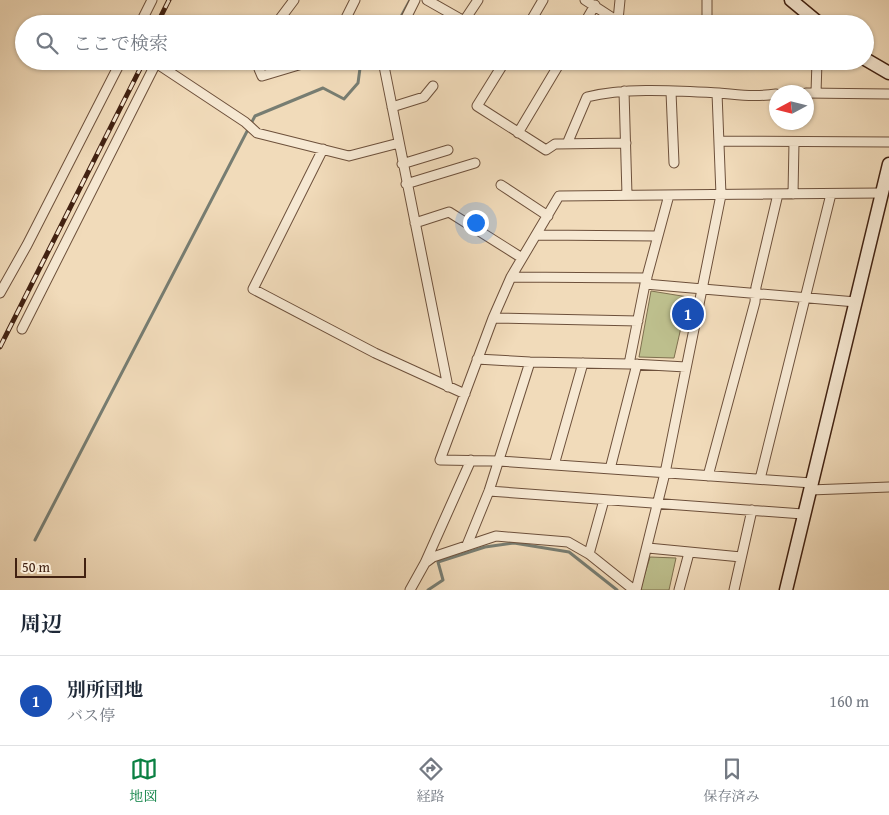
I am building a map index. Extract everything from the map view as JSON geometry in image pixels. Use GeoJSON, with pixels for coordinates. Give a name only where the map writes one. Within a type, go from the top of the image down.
{"type":"FeatureCollection","features":[{"type":"Feature","properties":{"kind":"street"},"geometry":{"type":"LineString","coordinates":[[144,15],[152,0]]}},
{"type":"Feature","properties":{"kind":"street"},"geometry":{"type":"LineString","coordinates":[[283,15],[294,0]]}},
{"type":"Feature","properties":{"kind":"street"},"geometry":{"type":"LineString","coordinates":[[348,15],[355,0]]}},
{"type":"Feature","properties":{"kind":"street"},"geometry":{"type":"LineString","coordinates":[[408,15],[415,0]]}},
{"type":"Feature","properties":{"kind":"street"},"geometry":{"type":"LineString","coordinates":[[427,0],[453,15]]}},
{"type":"Feature","properties":{"kind":"street"},"geometry":{"type":"LineString","coordinates":[[468,15],[478,0]]}},
{"type":"Feature","properties":{"kind":"street"},"geometry":{"type":"LineString","coordinates":[[534,15],[543,0]]}},
{"type":"Feature","properties":{"kind":"street"},"geometry":{"type":"LineString","coordinates":[[585,0],[610,15]]}},
{"type":"Feature","properties":{"kind":"street"},"geometry":{"type":"LineString","coordinates":[[620,0],[620,15]]}},
{"type":"Feature","properties":{"kind":"street"},"geometry":{"type":"LineString","coordinates":[[707,0],[707,15]]}},
{"type":"Feature","properties":{"kind":"street"},"geometry":{"type":"LineString","coordinates":[[791,0],[809,15]]}},
{"type":"Feature","properties":{"kind":"street"},"geometry":{"type":"LineString","coordinates":[[589,15],[595,5]]}},
{"type":"Feature","properties":{"kind":"street"},"geometry":{"type":"LineString","coordinates":[[874,64],[889,73]]}},
{"type":"Feature","properties":{"kind":"street"},"geometry":{"type":"LineString","coordinates":[[0,293],[27,245],[116,70]]}},
{"type":"Feature","properties":{"kind":"street"},"geometry":{"type":"LineString","coordinates":[[22,329],[152,70]]}},
{"type":"Feature","properties":{"kind":"street"},"geometry":{"type":"LineString","coordinates":[[166,70],[258,133],[349,156],[399,143]]}},
{"type":"Feature","properties":{"kind":"street"},"geometry":{"type":"LineString","coordinates":[[259,70],[262,76],[282,70]]}},
{"type":"Feature","properties":{"kind":"street"},"geometry":{"type":"LineString","coordinates":[[385,70],[448,387]]}},
{"type":"Feature","properties":{"kind":"street"},"geometry":{"type":"LineString","coordinates":[[499,70],[477,106],[546,150],[555,144],[626,143]]}},
{"type":"Feature","properties":{"kind":"street"},"geometry":{"type":"LineString","coordinates":[[518,133],[556,70]]}},
{"type":"Feature","properties":{"kind":"street"},"geometry":{"type":"LineString","coordinates":[[812,85],[815,70]]}},
{"type":"Feature","properties":{"kind":"street"},"geometry":{"type":"LineString","coordinates":[[392,107],[424,98],[434,86]]}},
{"type":"Feature","properties":{"kind":"street"},"geometry":{"type":"LineString","coordinates":[[567,144],[588,97],[624,91],[717,93],[760,97],[769,95]]}},
{"type":"Feature","properties":{"kind":"street"},"geometry":{"type":"LineString","coordinates":[[624,91],[627,195]]}},
{"type":"Feature","properties":{"kind":"street"},"geometry":{"type":"LineString","coordinates":[[671,92],[674,163]]}},
{"type":"Feature","properties":{"kind":"street"},"geometry":{"type":"LineString","coordinates":[[425,563],[433,557],[496,536],[568,542],[589,554],[635,590],[648,548],[665,473],[721,195],[717,93]]}},
{"type":"Feature","properties":{"kind":"street"},"geometry":{"type":"LineString","coordinates":[[814,93],[889,94]]}},
{"type":"Feature","properties":{"kind":"street"},"geometry":{"type":"LineString","coordinates":[[719,141],[889,142]]}},
{"type":"Feature","properties":{"kind":"street"},"geometry":{"type":"LineString","coordinates":[[793,194],[794,142]]}},
{"type":"Feature","properties":{"kind":"street"},"geometry":{"type":"LineString","coordinates":[[323,149],[253,289],[375,353],[465,394]]}},
{"type":"Feature","properties":{"kind":"street"},"geometry":{"type":"LineString","coordinates":[[402,164],[448,150]]}},
{"type":"Feature","properties":{"kind":"street"},"geometry":{"type":"LineString","coordinates":[[406,184],[475,163]]}},
{"type":"Feature","properties":{"kind":"street"},"geometry":{"type":"LineString","coordinates":[[786,590],[889,164]]}},
{"type":"Feature","properties":{"kind":"street"},"geometry":{"type":"LineString","coordinates":[[501,185],[548,216]]}},
{"type":"Feature","properties":{"kind":"street"},"geometry":{"type":"LineString","coordinates":[[708,476],[756,293],[778,194]]}},
{"type":"Feature","properties":{"kind":"street"},"geometry":{"type":"LineString","coordinates":[[760,479],[831,194]]}},
{"type":"Feature","properties":{"kind":"street"},"geometry":{"type":"LineString","coordinates":[[882,194],[559,196],[538,235],[511,277],[477,359],[440,460],[499,461],[760,479],[811,486],[889,486]]}},
{"type":"Feature","properties":{"kind":"street"},"geometry":{"type":"LineString","coordinates":[[610,469],[633,364],[638,321],[646,281],[669,195]]}},
{"type":"Feature","properties":{"kind":"street"},"geometry":{"type":"LineString","coordinates":[[415,223],[449,212],[522,258]]}},
{"type":"Feature","properties":{"kind":"street"},"geometry":{"type":"LineString","coordinates":[[538,235],[658,236]]}},
{"type":"Feature","properties":{"kind":"street"},"geometry":{"type":"LineString","coordinates":[[511,277],[646,281],[702,289],[856,302]]}},
{"type":"Feature","properties":{"kind":"street"},"geometry":{"type":"LineString","coordinates":[[493,318],[638,321]]}},
{"type":"Feature","properties":{"kind":"street"},"geometry":{"type":"LineString","coordinates":[[477,359],[686,367]]}},
{"type":"Feature","properties":{"kind":"street"},"geometry":{"type":"LineString","coordinates":[[467,545],[489,491],[530,362]]}},
{"type":"Feature","properties":{"kind":"street"},"geometry":{"type":"LineString","coordinates":[[554,465],[582,364]]}},
{"type":"Feature","properties":{"kind":"street"},"geometry":{"type":"LineString","coordinates":[[410,590],[425,563],[471,460]]}},
{"type":"Feature","properties":{"kind":"street"},"geometry":{"type":"LineString","coordinates":[[489,491],[803,514]]}},
{"type":"Feature","properties":{"kind":"street"},"geometry":{"type":"LineString","coordinates":[[589,554],[604,500]]}},
{"type":"Feature","properties":{"kind":"street"},"geometry":{"type":"LineString","coordinates":[[734,590],[752,510]]}},
{"type":"Feature","properties":{"kind":"street"},"geometry":{"type":"LineString","coordinates":[[648,548],[741,556]]}},
{"type":"Feature","properties":{"kind":"street"},"geometry":{"type":"LineString","coordinates":[[679,590],[690,553]]}},
{"type":"Feature","properties":{"kind":"green space"},"geometry":{"type":"Polygon","coordinates":[[[651,291],[688,297],[674,358],[639,357],[651,291]]]}},
{"type":"Feature","properties":{"kind":"green space"},"geometry":{"type":"Polygon","coordinates":[[[650,557],[676,558],[669,590],[640,590],[650,557]]]}},
{"type":"Feature","properties":{"kind":"waterway"},"geometry":{"type":"LineString","coordinates":[[402,15],[410,0]]}},
{"type":"Feature","properties":{"kind":"waterway"},"geometry":{"type":"LineString","coordinates":[[35,540],[255,116],[323,88],[344,99],[358,83],[360,70]]}},
{"type":"Feature","properties":{"kind":"waterway"},"geometry":{"type":"LineString","coordinates":[[428,590],[443,580],[438,562],[485,547],[514,543],[569,552],[617,590]]}},
{"type":"Feature","properties":{"kind":"railway"},"geometry":{"type":"LineString","coordinates":[[162,15],[169,0]]}},
{"type":"Feature","properties":{"kind":"railway"},"geometry":{"type":"LineString","coordinates":[[0,347],[139,70]]}},
{"type":"Feature","properties":{"kind":"place","name":"別所団地"},"geometry":{"type":"Point","coordinates":[688,314]}}]}
